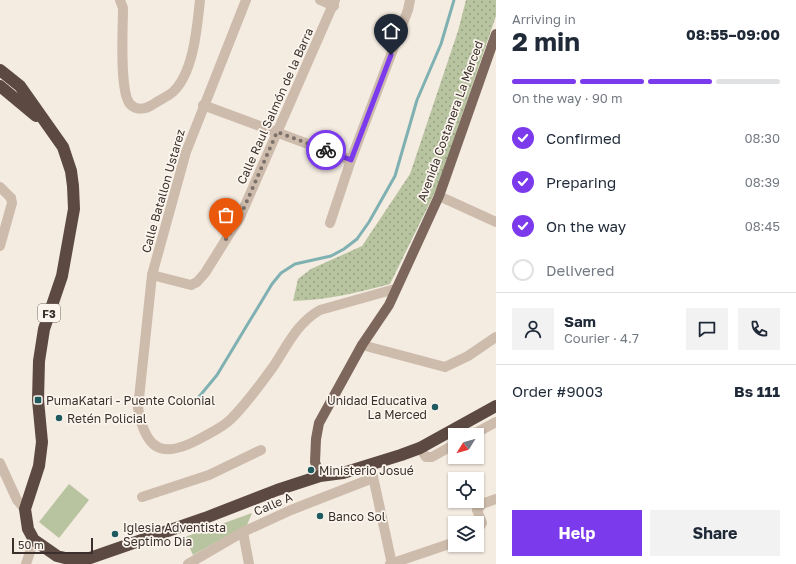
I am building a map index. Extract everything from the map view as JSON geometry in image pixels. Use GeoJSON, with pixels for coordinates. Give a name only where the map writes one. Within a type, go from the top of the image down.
{"type":"FeatureCollection","features":[{"type":"Feature","properties":{"kind":"highway","name":"F3"},"geometry":{"type":"LineString","coordinates":[[0,70],[20,86],[44,123],[63,147],[71,171],[74,209],[62,276],[44,329],[38,361],[38,400],[42,442],[39,466],[25,509],[28,529],[37,542]]}},
{"type":"Feature","properties":{"kind":"highway","name":"F3"},"geometry":{"type":"LineString","coordinates":[[0,86],[44,123]]}},
{"type":"Feature","properties":{"kind":"highway"},"geometry":{"type":"LineString","coordinates":[[37,542],[57,556],[73,560],[88,561],[320,476],[343,473],[420,448],[496,406]]}},
{"type":"Feature","properties":{"kind":"main road","name":"Avenida Costanera La Merced"},"geometry":{"type":"LineString","coordinates":[[320,476],[316,462],[316,439],[319,423],[362,345],[388,304],[439,196],[496,34]]}},
{"type":"Feature","properties":{"kind":"street"},"geometry":{"type":"LineString","coordinates":[[120,0],[122,8],[124,85],[130,104],[137,109],[143,109],[149,107],[174,91],[185,72],[194,45],[200,0]]}},
{"type":"Feature","properties":{"kind":"street","name":"Calle Batallon Ustarez"},"geometry":{"type":"LineString","coordinates":[[246,0],[203,105],[186,152],[152,275],[138,398],[140,422],[150,443],[155,447],[166,450],[183,447],[230,420],[273,367],[302,324],[311,315],[320,310],[395,289]]}},
{"type":"Feature","properties":{"kind":"street"},"geometry":{"type":"LineString","coordinates":[[320,0],[334,3]]}},
{"type":"Feature","properties":{"kind":"street"},"geometry":{"type":"LineString","coordinates":[[330,223],[351,160],[408,10],[410,0]]}},
{"type":"Feature","properties":{"kind":"street","name":"Calle Raul Salmón de la Barra"},"geometry":{"type":"LineString","coordinates":[[152,275],[191,285],[197,282],[205,273],[240,217],[334,3]]}},
{"type":"Feature","properties":{"kind":"street"},"geometry":{"type":"LineString","coordinates":[[203,105],[351,160]]}},
{"type":"Feature","properties":{"kind":"street"},"geometry":{"type":"LineString","coordinates":[[0,187],[12,198]]}},
{"type":"Feature","properties":{"kind":"street"},"geometry":{"type":"LineString","coordinates":[[0,194],[12,198]]}},
{"type":"Feature","properties":{"kind":"street"},"geometry":{"type":"LineString","coordinates":[[439,196],[496,222]]}},
{"type":"Feature","properties":{"kind":"street"},"geometry":{"type":"LineString","coordinates":[[0,246],[12,203],[12,198]]}},
{"type":"Feature","properties":{"kind":"street"},"geometry":{"type":"LineString","coordinates":[[362,345],[445,366],[468,356],[496,337]]}},
{"type":"Feature","properties":{"kind":"street"},"geometry":{"type":"LineString","coordinates":[[484,428],[496,422]]}},
{"type":"Feature","properties":{"kind":"street"},"geometry":{"type":"LineString","coordinates":[[420,448],[426,457],[432,457],[448,448]]}},
{"type":"Feature","properties":{"kind":"street"},"geometry":{"type":"LineString","coordinates":[[142,497],[209,475],[261,450]]}},
{"type":"Feature","properties":{"kind":"street"},"geometry":{"type":"LineString","coordinates":[[0,463],[17,500],[25,509]]}},
{"type":"Feature","properties":{"kind":"street"},"geometry":{"type":"LineString","coordinates":[[369,464],[392,564],[448,544]]}},
{"type":"Feature","properties":{"kind":"street","name":"Calle A"},"geometry":{"type":"LineString","coordinates":[[188,564],[243,532],[291,510],[373,478]]}},
{"type":"Feature","properties":{"kind":"street"},"geometry":{"type":"LineString","coordinates":[[480,516],[478,510],[479,507],[496,499]]}},
{"type":"Feature","properties":{"kind":"street"},"geometry":{"type":"LineString","coordinates":[[243,532],[249,564]]}},
{"type":"Feature","properties":{"kind":"street"},"geometry":{"type":"LineString","coordinates":[[26,564],[37,542]]}},
{"type":"Feature","properties":{"kind":"green space"},"geometry":{"type":"Polygon","coordinates":[[[466,0],[496,0],[496,16],[437,188],[390,284],[342,296],[293,301],[298,279],[311,269],[362,246],[410,174],[458,31],[466,0]]]}},
{"type":"Feature","properties":{"kind":"green space"},"geometry":{"type":"Polygon","coordinates":[[[69,484],[89,500],[59,538],[39,522],[69,484]]]}},
{"type":"Feature","properties":{"kind":"green space"},"geometry":{"type":"Polygon","coordinates":[[[252,513],[247,525],[193,555],[185,537],[252,513]]]}},
{"type":"Feature","properties":{"kind":"waterway"},"geometry":{"type":"LineString","coordinates":[[198,398],[217,375],[272,284],[281,273],[295,264],[331,256],[344,249],[357,239],[369,222],[395,176],[417,100],[441,44],[454,0]]}},
{"type":"Feature","properties":{"kind":"way so far"},"geometry":{"type":"LineString","coordinates":[[226,239],[240,217],[277,132],[326,150]]}},
{"type":"Feature","properties":{"kind":"place","name":"PumaKatari - Puente Colonial"},"geometry":{"type":"Point","coordinates":[38,400]}},
{"type":"Feature","properties":{"kind":"place","name":"Unidad Educativa La Merced"},"geometry":{"type":"Point","coordinates":[435,407]}},
{"type":"Feature","properties":{"kind":"place","name":"Retén Policial"},"geometry":{"type":"Point","coordinates":[59,418]}},
{"type":"Feature","properties":{"kind":"place","name":"Ministerio Josué"},"geometry":{"type":"Point","coordinates":[311,470]}},
{"type":"Feature","properties":{"kind":"place","name":"Banco Sol"},"geometry":{"type":"Point","coordinates":[320,516]}},
{"type":"Feature","properties":{"kind":"place","name":"Iglesia Adventista Septimo Dia"},"geometry":{"type":"Point","coordinates":[115,534]}},
{"type":"Feature","properties":{"kind":"route"},"geometry":{"type":"LineString","coordinates":[[326,150],[351,160],[391,55]]}}]}
